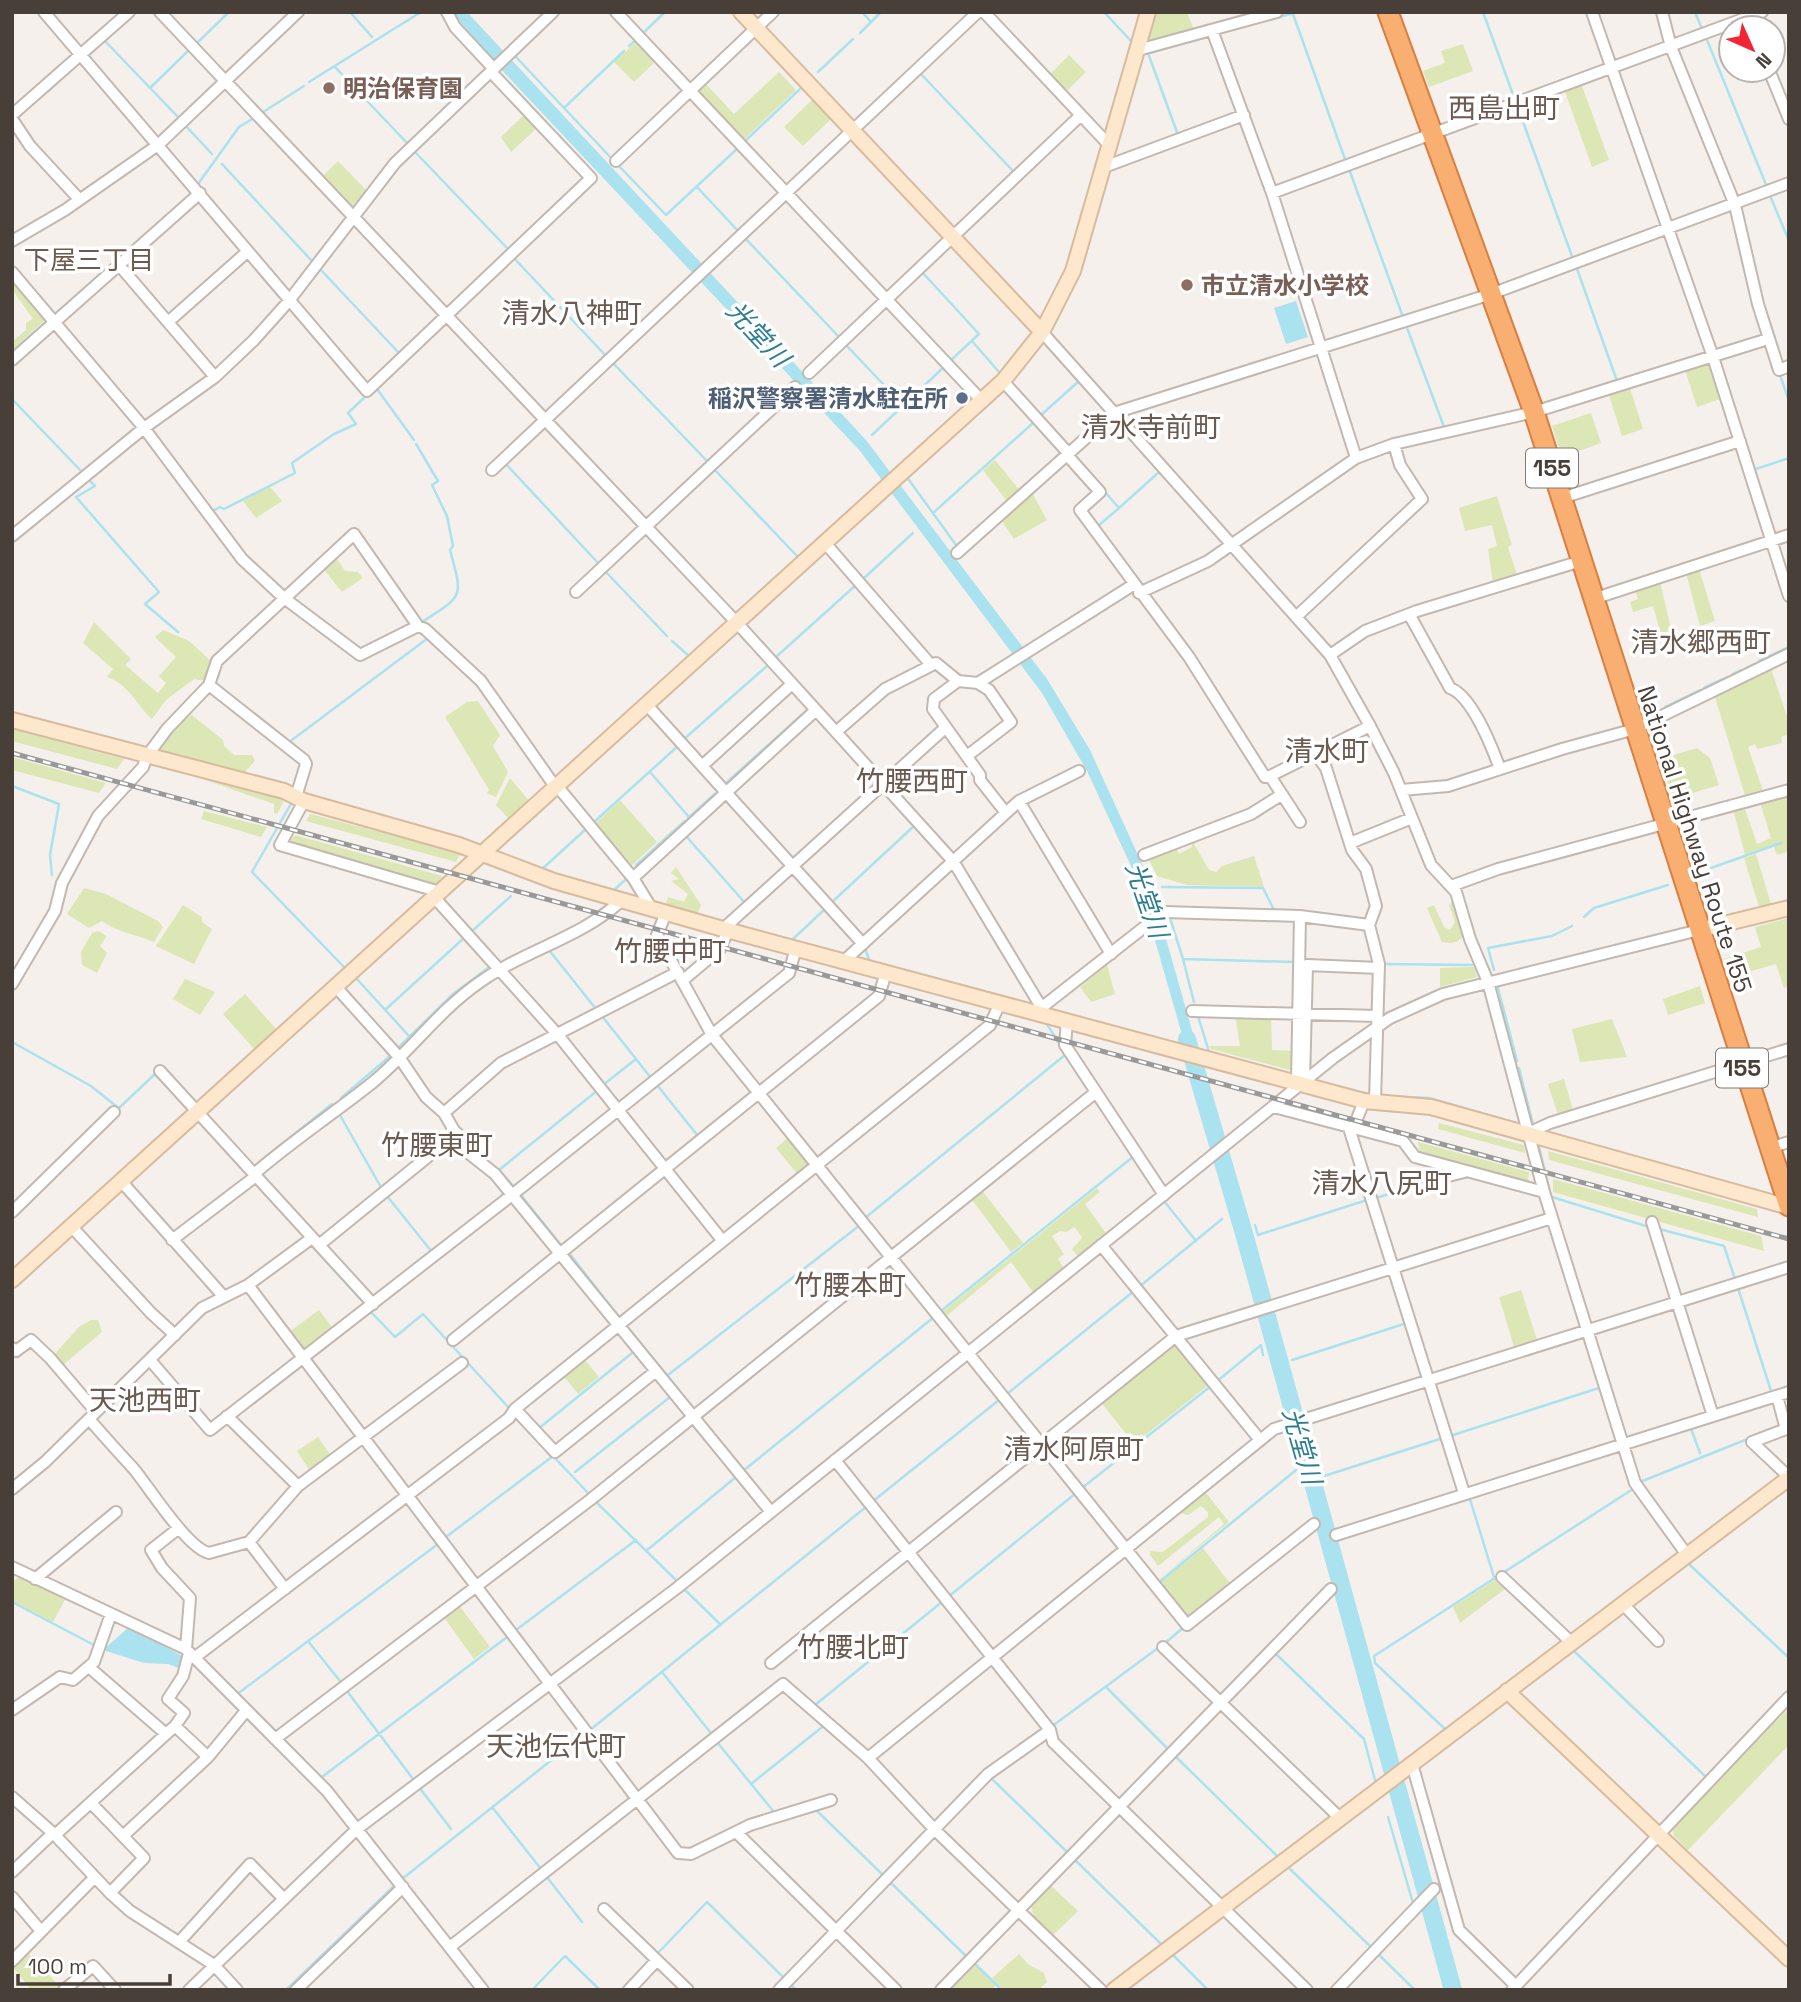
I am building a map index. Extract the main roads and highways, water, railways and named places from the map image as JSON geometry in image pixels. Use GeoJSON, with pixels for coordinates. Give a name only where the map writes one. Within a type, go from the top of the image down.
{"type":"FeatureCollection","features":[{"type":"Feature","properties":{"kind":"highway","name":"National Highway Route 155"},"geometry":{"type":"LineString","coordinates":[[1388,12],[1534,412],[1741,1064],[1789,1206]]}},
{"type":"Feature","properties":{"kind":"water"},"geometry":{"type":"Polygon","coordinates":[[[452,12],[467,12],[866,440],[1047,679],[1090,750],[1149,879],[1199,1055],[1187,1052],[1138,881],[1087,771],[1042,693],[860,451],[496,64],[452,12]]]}},
{"type":"Feature","properties":{"kind":"water"},"geometry":{"type":"Polygon","coordinates":[[[1296,301],[1308,337],[1286,344],[1274,308],[1296,301]]]}},
{"type":"Feature","properties":{"kind":"water"},"geometry":{"type":"Polygon","coordinates":[[[129,1627],[184,1657],[181,1669],[168,1664],[144,1663],[103,1650],[129,1627]]]}},
{"type":"Feature","properties":{"kind":"waterway"},"geometry":{"type":"LineString","coordinates":[[196,44],[229,12]]}},
{"type":"Feature","properties":{"kind":"waterway"},"geometry":{"type":"LineString","coordinates":[[350,12],[372,37]]}},
{"type":"Feature","properties":{"kind":"waterway"},"geometry":{"type":"LineString","coordinates":[[309,82],[421,12]]}},
{"type":"Feature","properties":{"kind":"waterway"},"geometry":{"type":"LineString","coordinates":[[642,34],[665,12]]}},
{"type":"Feature","properties":{"kind":"waterway"},"geometry":{"type":"LineString","coordinates":[[862,12],[871,22]]}},
{"type":"Feature","properties":{"kind":"waterway"},"geometry":{"type":"LineString","coordinates":[[860,33],[881,12]]}},
{"type":"Feature","properties":{"kind":"waterway"},"geometry":{"type":"LineString","coordinates":[[1104,12],[1131,41]]}},
{"type":"Feature","properties":{"kind":"waterway"},"geometry":{"type":"LineString","coordinates":[[1220,33],[1298,12]]}},
{"type":"Feature","properties":{"kind":"waterway"},"geometry":{"type":"LineString","coordinates":[[1483,12],[1515,100]]}},
{"type":"Feature","properties":{"kind":"waterway"},"geometry":{"type":"LineString","coordinates":[[1695,12],[1702,29]]}},
{"type":"Feature","properties":{"kind":"waterway"},"geometry":{"type":"LineString","coordinates":[[1293,14],[1346,162]]}},
{"type":"Feature","properties":{"kind":"waterway"},"geometry":{"type":"LineString","coordinates":[[1146,54],[1210,36]]}},
{"type":"Feature","properties":{"kind":"waterway"},"geometry":{"type":"LineString","coordinates":[[629,46],[637,39]]}},
{"type":"Feature","properties":{"kind":"waterway"},"geometry":{"type":"LineString","coordinates":[[818,72],[853,39]]}},
{"type":"Feature","properties":{"kind":"waterway"},"geometry":{"type":"LineString","coordinates":[[104,40],[179,118]]}},
{"type":"Feature","properties":{"kind":"waterway"},"geometry":{"type":"LineString","coordinates":[[1707,40],[1767,187]]}},
{"type":"Feature","properties":{"kind":"waterway"},"geometry":{"type":"LineString","coordinates":[[150,88],[190,49]]}},
{"type":"Feature","properties":{"kind":"waterway"},"geometry":{"type":"LineString","coordinates":[[564,108],[624,51]]}},
{"type":"Feature","properties":{"kind":"waterway"},"geometry":{"type":"LineString","coordinates":[[1148,53],[1178,135]]}},
{"type":"Feature","properties":{"kind":"waterway"},"geometry":{"type":"LineString","coordinates":[[516,57],[613,160]]}},
{"type":"Feature","properties":{"kind":"waterway"},"geometry":{"type":"LineString","coordinates":[[63,77],[80,62]]}},
{"type":"Feature","properties":{"kind":"waterway"},"geometry":{"type":"LineString","coordinates":[[335,67],[407,143]]}},
{"type":"Feature","properties":{"kind":"waterway"},"geometry":{"type":"LineString","coordinates":[[920,73],[1014,172]]}},
{"type":"Feature","properties":{"kind":"waterway"},"geometry":{"type":"LineString","coordinates":[[47,92],[57,83]]}},
{"type":"Feature","properties":{"kind":"waterway"},"geometry":{"type":"LineString","coordinates":[[260,114],[304,86]]}},
{"type":"Feature","properties":{"kind":"waterway"},"geometry":{"type":"LineString","coordinates":[[744,142],[800,89]]}},
{"type":"Feature","properties":{"kind":"waterway"},"geometry":{"type":"LineString","coordinates":[[1518,108],[1573,259]]}},
{"type":"Feature","properties":{"kind":"waterway"},"geometry":{"type":"LineString","coordinates":[[198,184],[239,127],[254,118]]}},
{"type":"Feature","properties":{"kind":"waterway"},"geometry":{"type":"LineString","coordinates":[[184,124],[212,154]]}},
{"type":"Feature","properties":{"kind":"waterway"},"geometry":{"type":"LineString","coordinates":[[618,165],[666,215],[738,148]]}},
{"type":"Feature","properties":{"kind":"waterway"},"geometry":{"type":"LineString","coordinates":[[416,153],[509,250]]}},
{"type":"Feature","properties":{"kind":"waterway"},"geometry":{"type":"LineString","coordinates":[[222,164],[311,260]]}},
{"type":"Feature","properties":{"kind":"waterway"},"geometry":{"type":"LineString","coordinates":[[1349,169],[1403,317]]}},
{"type":"Feature","properties":{"kind":"waterway"},"geometry":{"type":"LineString","coordinates":[[697,187],[739,232]]}},
{"type":"Feature","properties":{"kind":"waterway"},"geometry":{"type":"LineString","coordinates":[[1771,198],[1789,241]]}},
{"type":"Feature","properties":{"kind":"waterway"},"geometry":{"type":"LineString","coordinates":[[744,237],[841,339]]}},
{"type":"Feature","properties":{"kind":"waterway"},"geometry":{"type":"LineString","coordinates":[[53,316],[121,256]]}},
{"type":"Feature","properties":{"kind":"waterway"},"geometry":{"type":"LineString","coordinates":[[513,257],[607,357]]}},
{"type":"Feature","properties":{"kind":"waterway"},"geometry":{"type":"LineString","coordinates":[[1576,266],[1617,381]]}},
{"type":"Feature","properties":{"kind":"waterway"},"geometry":{"type":"LineString","coordinates":[[321,270],[398,352]]}},
{"type":"Feature","properties":{"kind":"waterway"},"geometry":{"type":"LineString","coordinates":[[258,271],[278,295]]}},
{"type":"Feature","properties":{"kind":"waterway"},"geometry":{"type":"LineString","coordinates":[[922,272],[979,334],[950,361]]}},
{"type":"Feature","properties":{"kind":"waterway"},"geometry":{"type":"LineString","coordinates":[[293,313],[308,330]]}},
{"type":"Feature","properties":{"kind":"waterway"},"geometry":{"type":"LineString","coordinates":[[12,352],[46,322]]}},
{"type":"Feature","properties":{"kind":"waterway"},"geometry":{"type":"LineString","coordinates":[[1406,325],[1444,427]]}},
{"type":"Feature","properties":{"kind":"waterway"},"geometry":{"type":"LineString","coordinates":[[313,335],[322,346]]}},
{"type":"Feature","properties":{"kind":"waterway"},"geometry":{"type":"LineString","coordinates":[[972,341],[999,372]]}},
{"type":"Feature","properties":{"kind":"waterway"},"geometry":{"type":"LineString","coordinates":[[845,344],[903,405]]}},
{"type":"Feature","properties":{"kind":"waterway"},"geometry":{"type":"LineString","coordinates":[[612,362],[708,462]]}},
{"type":"Feature","properties":{"kind":"waterway"},"geometry":{"type":"LineString","coordinates":[[872,435],[945,366]]}},
{"type":"Feature","properties":{"kind":"waterway"},"geometry":{"type":"LineString","coordinates":[[1789,372],[1780,375],[1789,401]]}},
{"type":"Feature","properties":{"kind":"waterway"},"geometry":{"type":"LineString","coordinates":[[1040,416],[1079,381]]}},
{"type":"Feature","properties":{"kind":"waterway"},"geometry":{"type":"LineString","coordinates":[[377,389],[414,440]]}},
{"type":"Feature","properties":{"kind":"waterway"},"geometry":{"type":"LineString","coordinates":[[211,512],[220,507],[224,509],[295,473],[292,463],[334,434],[356,424],[348,413],[367,395]]}},
{"type":"Feature","properties":{"kind":"waterway"},"geometry":{"type":"LineString","coordinates":[[12,399],[81,471]]}},
{"type":"Feature","properties":{"kind":"waterway"},"geometry":{"type":"LineString","coordinates":[[933,513],[1034,422]]}},
{"type":"Feature","properties":{"kind":"waterway"},"geometry":{"type":"LineString","coordinates":[[416,444],[438,481],[432,485],[447,516],[453,546],[450,550],[458,587],[453,600],[422,622],[425,624]]}},
{"type":"Feature","properties":{"kind":"waterway"},"geometry":{"type":"LineString","coordinates":[[1753,470],[1789,458]]}},
{"type":"Feature","properties":{"kind":"waterway"},"geometry":{"type":"LineString","coordinates":[[505,463],[599,564]]}},
{"type":"Feature","properties":{"kind":"waterway"},"geometry":{"type":"LineString","coordinates":[[713,468],[798,557]]}},
{"type":"Feature","properties":{"kind":"waterway"},"geometry":{"type":"LineString","coordinates":[[1105,492],[1119,508],[1158,473]]}},
{"type":"Feature","properties":{"kind":"waterway"},"geometry":{"type":"LineString","coordinates":[[909,480],[956,545]]}},
{"type":"Feature","properties":{"kind":"waterway"},"geometry":{"type":"LineString","coordinates":[[90,481],[95,486],[76,497],[159,592],[145,604],[178,632]]}},
{"type":"Feature","properties":{"kind":"waterway"},"geometry":{"type":"LineString","coordinates":[[790,565],[878,485]]}},
{"type":"Feature","properties":{"kind":"waterway"},"geometry":{"type":"LineString","coordinates":[[1098,526],[1119,508]]}},
{"type":"Feature","properties":{"kind":"waterway"},"geometry":{"type":"LineString","coordinates":[[863,579],[913,533]]}},
{"type":"Feature","properties":{"kind":"waterway"},"geometry":{"type":"LineString","coordinates":[[605,571],[667,636]]}},
{"type":"Feature","properties":{"kind":"waterway"},"geometry":{"type":"LineString","coordinates":[[735,614],[783,571]]}},
{"type":"Feature","properties":{"kind":"waterway"},"geometry":{"type":"LineString","coordinates":[[776,657],[856,585]]}},
{"type":"Feature","properties":{"kind":"waterway"},"geometry":{"type":"LineString","coordinates":[[739,634],[750,646]]}},
{"type":"Feature","properties":{"kind":"waterway"},"geometry":{"type":"LineString","coordinates":[[288,743],[428,638]]}},
{"type":"Feature","properties":{"kind":"waterway"},"geometry":{"type":"LineString","coordinates":[[672,641],[689,656]]}},
{"type":"Feature","properties":{"kind":"waterway"},"geometry":{"type":"LineString","coordinates":[[1759,661],[1789,647]]}},
{"type":"Feature","properties":{"kind":"waterway"},"geometry":{"type":"LineString","coordinates":[[766,663],[784,682]]}},
{"type":"Feature","properties":{"kind":"waterway"},"geometry":{"type":"LineString","coordinates":[[1748,667],[1754,664]]}},
{"type":"Feature","properties":{"kind":"waterway"},"geometry":{"type":"LineString","coordinates":[[683,740],[768,665]]}},
{"type":"Feature","properties":{"kind":"waterway"},"geometry":{"type":"LineString","coordinates":[[1733,674],[1741,670]]}},
{"type":"Feature","properties":{"kind":"waterway"},"geometry":{"type":"LineString","coordinates":[[1704,688],[1723,679]]}},
{"type":"Feature","properties":{"kind":"waterway"},"geometry":{"type":"LineString","coordinates":[[1665,707],[1700,690]]}},
{"type":"Feature","properties":{"kind":"waterway"},"geometry":{"type":"LineString","coordinates":[[726,783],[806,711]]}},
{"type":"Feature","properties":{"kind":"waterway"},"geometry":{"type":"LineString","coordinates":[[1648,716],[1653,714]]}},
{"type":"Feature","properties":{"kind":"waterway"},"geometry":{"type":"LineString","coordinates":[[594,822],[679,745]]}},
{"type":"Feature","properties":{"kind":"waterway"},"geometry":{"type":"LineString","coordinates":[[650,772],[689,817]]}},
{"type":"Feature","properties":{"kind":"waterway"},"geometry":{"type":"LineString","coordinates":[[12,786],[59,804],[50,855],[52,875]]}},
{"type":"Feature","properties":{"kind":"waterway"},"geometry":{"type":"LineString","coordinates":[[688,818],[716,793]]}},
{"type":"Feature","properties":{"kind":"waterway"},"geometry":{"type":"LineString","coordinates":[[292,802],[252,872],[345,968]]}},
{"type":"Feature","properties":{"kind":"waterway"},"geometry":{"type":"LineString","coordinates":[[636,865],[685,821]]}},
{"type":"Feature","properties":{"kind":"waterway"},"geometry":{"type":"LineString","coordinates":[[831,903],[914,826]]}},
{"type":"Feature","properties":{"kind":"waterway"},"geometry":{"type":"LineString","coordinates":[[541,870],[586,829]]}},
{"type":"Feature","properties":{"kind":"waterway"},"geometry":{"type":"LineString","coordinates":[[686,836],[745,903]]}},
{"type":"Feature","properties":{"kind":"waterway"},"geometry":{"type":"LineString","coordinates":[[1697,873],[1781,843]]}},
{"type":"Feature","properties":{"kind":"waterway"},"geometry":{"type":"LineString","coordinates":[[614,890],[625,880]]}},
{"type":"Feature","properties":{"kind":"waterway"},"geometry":{"type":"LineString","coordinates":[[1584,917],[1594,908],[1668,885]]}},
{"type":"Feature","properties":{"kind":"waterway"},"geometry":{"type":"LineString","coordinates":[[1162,887],[1263,888],[1274,910]]}},
{"type":"Feature","properties":{"kind":"waterway"},"geometry":{"type":"LineString","coordinates":[[471,932],[511,896]]}},
{"type":"Feature","properties":{"kind":"waterway"},"geometry":{"type":"LineString","coordinates":[[792,940],[825,909]]}},
{"type":"Feature","properties":{"kind":"waterway"},"geometry":{"type":"LineString","coordinates":[[1280,910],[1303,913]]}},
{"type":"Feature","properties":{"kind":"waterway"},"geometry":{"type":"LineString","coordinates":[[1170,918],[1183,959],[1293,962]]}},
{"type":"Feature","properties":{"kind":"waterway"},"geometry":{"type":"LineString","coordinates":[[1494,970],[1488,948],[1552,936],[1572,926]]}},
{"type":"Feature","properties":{"kind":"waterway"},"geometry":{"type":"LineString","coordinates":[[543,942],[571,928]]}},
{"type":"Feature","properties":{"kind":"waterway"},"geometry":{"type":"LineString","coordinates":[[385,1010],[465,937]]}},
{"type":"Feature","properties":{"kind":"waterway"},"geometry":{"type":"LineString","coordinates":[[865,948],[869,960]]}},
{"type":"Feature","properties":{"kind":"waterway"},"geometry":{"type":"LineString","coordinates":[[549,950],[596,1009]]}},
{"type":"Feature","properties":{"kind":"waterway"},"geometry":{"type":"LineString","coordinates":[[500,963],[512,957]]}},
{"type":"Feature","properties":{"kind":"waterway"},"geometry":{"type":"LineString","coordinates":[[1183,959],[1194,1002]]}},
{"type":"Feature","properties":{"kind":"waterway"},"geometry":{"type":"LineString","coordinates":[[1383,964],[1472,965]]}},
{"type":"Feature","properties":{"kind":"waterway"},"geometry":{"type":"LineString","coordinates":[[398,1048],[453,994],[488,968]]}},
{"type":"Feature","properties":{"kind":"waterway"},"geometry":{"type":"LineString","coordinates":[[1012,968],[1030,999]]}},
{"type":"Feature","properties":{"kind":"waterway"},"geometry":{"type":"LineString","coordinates":[[356,978],[409,1036]]}},
{"type":"Feature","properties":{"kind":"waterway"},"geometry":{"type":"LineString","coordinates":[[1498,988],[1517,1061]]}},
{"type":"Feature","properties":{"kind":"waterway"},"geometry":{"type":"LineString","coordinates":[[602,1016],[651,1078]]}},
{"type":"Feature","properties":{"kind":"waterway"},"geometry":{"type":"LineString","coordinates":[[1198,1016],[1209,1052],[1274,1070]]}},
{"type":"Feature","properties":{"kind":"waterway"},"geometry":{"type":"LineString","coordinates":[[1045,1021],[1060,1045]]}},
{"type":"Feature","properties":{"kind":"waterway","name":"光堂川"},"geometry":{"type":"LineString","coordinates":[[1187,1039],[1245,1237],[1453,1990]]}},
{"type":"Feature","properties":{"kind":"waterway"},"geometry":{"type":"LineString","coordinates":[[12,1042],[91,1086],[116,1106]]}},
{"type":"Feature","properties":{"kind":"waterway"},"geometry":{"type":"LineString","coordinates":[[865,1218],[1065,1055]]}},
{"type":"Feature","properties":{"kind":"waterway"},"geometry":{"type":"LineString","coordinates":[[341,1098],[389,1057]]}},
{"type":"Feature","properties":{"kind":"waterway"},"geometry":{"type":"LineString","coordinates":[[603,1085],[636,1059]]}},
{"type":"Feature","properties":{"kind":"waterway"},"geometry":{"type":"LineString","coordinates":[[1519,1068],[1533,1125]]}},
{"type":"Feature","properties":{"kind":"waterway"},"geometry":{"type":"LineString","coordinates":[[119,1108],[155,1074],[158,1077]]}},
{"type":"Feature","properties":{"kind":"waterway"},"geometry":{"type":"LineString","coordinates":[[1316,1081],[1371,1095]]}},
{"type":"Feature","properties":{"kind":"waterway"},"geometry":{"type":"LineString","coordinates":[[657,1085],[698,1136]]}},
{"type":"Feature","properties":{"kind":"waterway"},"geometry":{"type":"LineString","coordinates":[[515,1188],[499,1170],[598,1090]]}},
{"type":"Feature","properties":{"kind":"waterway"},"geometry":{"type":"LineString","coordinates":[[1380,1096],[1429,1098],[1516,1123]]}},
{"type":"Feature","properties":{"kind":"waterway"},"geometry":{"type":"LineString","coordinates":[[256,1165],[332,1104]]}},
{"type":"Feature","properties":{"kind":"waterway"},"geometry":{"type":"LineString","coordinates":[[341,1117],[382,1189]]}},
{"type":"Feature","properties":{"kind":"waterway"},"geometry":{"type":"LineString","coordinates":[[199,1121],[221,1145]]}},
{"type":"Feature","properties":{"kind":"waterway"},"geometry":{"type":"LineString","coordinates":[[1538,1143],[1550,1192]]}},
{"type":"Feature","properties":{"kind":"waterway"},"geometry":{"type":"LineString","coordinates":[[941,1311],[1134,1156]]}},
{"type":"Feature","properties":{"kind":"waterway"},"geometry":{"type":"LineString","coordinates":[[1376,1198],[1426,1182]]}},
{"type":"Feature","properties":{"kind":"waterway"},"geometry":{"type":"LineString","coordinates":[[255,1183],[304,1237]]}},
{"type":"Feature","properties":{"kind":"waterway"},"geometry":{"type":"LineString","coordinates":[[520,1194],[561,1245]]}},
{"type":"Feature","properties":{"kind":"waterway"},"geometry":{"type":"LineString","coordinates":[[387,1196],[432,1252]]}},
{"type":"Feature","properties":{"kind":"waterway"},"geometry":{"type":"LineString","coordinates":[[1552,1197],[1649,1227]]}},
{"type":"Feature","properties":{"kind":"waterway"},"geometry":{"type":"LineString","coordinates":[[1255,1225],[1258,1235],[1367,1200]]}},
{"type":"Feature","properties":{"kind":"waterway"},"geometry":{"type":"LineString","coordinates":[[1164,1201],[1196,1241]]}},
{"type":"Feature","properties":{"kind":"waterway","name":"光堂川"},"geometry":{"type":"LineString","coordinates":[[1231,1211],[1237,1210]]}},
{"type":"Feature","properties":{"kind":"waterway"},"geometry":{"type":"LineString","coordinates":[[1139,1287],[1222,1219]]}},
{"type":"Feature","properties":{"kind":"waterway"},"geometry":{"type":"LineString","coordinates":[[668,1375],[860,1225]]}},
{"type":"Feature","properties":{"kind":"waterway","name":"光堂川"},"geometry":{"type":"LineString","coordinates":[[1243,1229],[1247,1228]]}},
{"type":"Feature","properties":{"kind":"waterway"},"geometry":{"type":"LineString","coordinates":[[1659,1229],[1724,1246],[1735,1279]]}},
{"type":"Feature","properties":{"kind":"waterway"},"geometry":{"type":"LineString","coordinates":[[311,1245],[366,1305]]}},
{"type":"Feature","properties":{"kind":"waterway"},"geometry":{"type":"LineString","coordinates":[[569,1253],[619,1317]]}},
{"type":"Feature","properties":{"kind":"waterway"},"geometry":{"type":"LineString","coordinates":[[1738,1288],[1772,1394]]}},
{"type":"Feature","properties":{"kind":"waterway"},"geometry":{"type":"LineString","coordinates":[[1007,1394],[1134,1291]]}},
{"type":"Feature","properties":{"kind":"waterway"},"geometry":{"type":"LineString","coordinates":[[372,1313],[395,1337],[423,1314],[509,1408]]}},
{"type":"Feature","properties":{"kind":"waterway"},"geometry":{"type":"LineString","coordinates":[[743,1471],[934,1317]]}},
{"type":"Feature","properties":{"kind":"waterway"},"geometry":{"type":"LineString","coordinates":[[1292,1360],[1407,1323]]}},
{"type":"Feature","properties":{"kind":"waterway"},"geometry":{"type":"LineString","coordinates":[[626,1325],[679,1390]]}},
{"type":"Feature","properties":{"kind":"waterway"},"geometry":{"type":"LineString","coordinates":[[1216,1382],[1261,1345],[1263,1355]]}},
{"type":"Feature","properties":{"kind":"waterway","name":"光堂川"},"geometry":{"type":"LineString","coordinates":[[1270,1353],[1276,1350]]}},
{"type":"Feature","properties":{"kind":"waterway"},"geometry":{"type":"LineString","coordinates":[[538,1429],[632,1353]]}},
{"type":"Feature","properties":{"kind":"waterway","name":"光堂川"},"geometry":{"type":"LineString","coordinates":[[1280,1364],[1285,1363]]}},
{"type":"Feature","properties":{"kind":"waterway"},"geometry":{"type":"LineString","coordinates":[[1082,1488],[1211,1386]]}},
{"type":"Feature","properties":{"kind":"waterway"},"geometry":{"type":"LineString","coordinates":[[1450,1436],[1602,1387]]}},
{"type":"Feature","properties":{"kind":"waterway"},"geometry":{"type":"LineString","coordinates":[[575,1472],[670,1397]]}},
{"type":"Feature","properties":{"kind":"waterway"},"geometry":{"type":"LineString","coordinates":[[872,1502],[999,1400]]}},
{"type":"Feature","properties":{"kind":"waterway"},"geometry":{"type":"LineString","coordinates":[[1690,1426],[1700,1453]]}},
{"type":"Feature","properties":{"kind":"waterway"},"geometry":{"type":"LineString","coordinates":[[1324,1476],[1443,1438]]}},
{"type":"Feature","properties":{"kind":"waterway"},"geometry":{"type":"LineString","coordinates":[[1640,1482],[1750,1438]]}},
{"type":"Feature","properties":{"kind":"waterway"},"geometry":{"type":"LineString","coordinates":[[553,1456],[589,1494]]}},
{"type":"Feature","properties":{"kind":"waterway"},"geometry":{"type":"LineString","coordinates":[[446,1537],[553,1456]]}},
{"type":"Feature","properties":{"kind":"waterway","name":"光堂川"},"geometry":{"type":"LineString","coordinates":[[1302,1465],[1307,1460]]}},
{"type":"Feature","properties":{"kind":"waterway"},"geometry":{"type":"LineString","coordinates":[[1158,1583],[1296,1470]]}},
{"type":"Feature","properties":{"kind":"waterway"},"geometry":{"type":"LineString","coordinates":[[646,1551],[736,1477]]}},
{"type":"Feature","properties":{"kind":"waterway","name":"光堂川"},"geometry":{"type":"LineString","coordinates":[[1312,1480],[1317,1478]]}},
{"type":"Feature","properties":{"kind":"waterway"},"geometry":{"type":"LineString","coordinates":[[1446,1730],[1375,1663],[1374,1656],[1633,1489]]}},
{"type":"Feature","properties":{"kind":"waterway"},"geometry":{"type":"LineString","coordinates":[[948,1597],[1076,1493]]}},
{"type":"Feature","properties":{"kind":"waterway"},"geometry":{"type":"LineString","coordinates":[[1469,1496],[1494,1577],[1555,1634]]}},
{"type":"Feature","properties":{"kind":"waterway"},"geometry":{"type":"LineString","coordinates":[[596,1502],[677,1581]]}},
{"type":"Feature","properties":{"kind":"waterway"},"geometry":{"type":"LineString","coordinates":[[590,1730],[866,1507]]}},
{"type":"Feature","properties":{"kind":"waterway"},"geometry":{"type":"LineString","coordinates":[[516,1630],[636,1540]]}},
{"type":"Feature","properties":{"kind":"waterway"},"geometry":{"type":"LineString","coordinates":[[236,1695],[438,1544]]}},
{"type":"Feature","properties":{"kind":"waterway"},"geometry":{"type":"LineString","coordinates":[[1690,1565],[1789,1658]]}},
{"type":"Feature","properties":{"kind":"waterway","name":"光堂川"},"geometry":{"type":"LineString","coordinates":[[1332,1583],[1339,1576]]}},
{"type":"Feature","properties":{"kind":"waterway"},"geometry":{"type":"LineString","coordinates":[[684,1589],[721,1625]]}},
{"type":"Feature","properties":{"kind":"waterway"},"geometry":{"type":"LineString","coordinates":[[815,1705],[943,1601]]}},
{"type":"Feature","properties":{"kind":"waterway"},"geometry":{"type":"LineString","coordinates":[[12,1602],[94,1645]]}},
{"type":"Feature","properties":{"kind":"waterway"},"geometry":{"type":"LineString","coordinates":[[1164,1644],[1184,1627]]}},
{"type":"Feature","properties":{"kind":"waterway"},"geometry":{"type":"LineString","coordinates":[[322,1777],[507,1637]]}},
{"type":"Feature","properties":{"kind":"waterway"},"geometry":{"type":"LineString","coordinates":[[308,1641],[340,1681]]}},
{"type":"Feature","properties":{"kind":"waterway"},"geometry":{"type":"LineString","coordinates":[[1051,1727],[1158,1648]]}},
{"type":"Feature","properties":{"kind":"waterway"},"geometry":{"type":"LineString","coordinates":[[1274,1652],[1364,1739],[1375,1780]]}},
{"type":"Feature","properties":{"kind":"waterway"},"geometry":{"type":"LineString","coordinates":[[1575,1652],[1705,1776]]}},
{"type":"Feature","properties":{"kind":"waterway"},"geometry":{"type":"LineString","coordinates":[[662,1672],[710,1732]]}},
{"type":"Feature","properties":{"kind":"waterway"},"geometry":{"type":"LineString","coordinates":[[1106,1687],[1168,1749]]}},
{"type":"Feature","properties":{"kind":"waterway"},"geometry":{"type":"LineString","coordinates":[[347,1691],[413,1779]]}},
{"type":"Feature","properties":{"kind":"waterway"},"geometry":{"type":"LineString","coordinates":[[751,1784],[826,1724]]}},
{"type":"Feature","properties":{"kind":"waterway"},"geometry":{"type":"LineString","coordinates":[[402,1879],[583,1735]]}},
{"type":"Feature","properties":{"kind":"waterway"},"geometry":{"type":"LineString","coordinates":[[717,1742],[774,1812]]}},
{"type":"Feature","properties":{"kind":"waterway"},"geometry":{"type":"LineString","coordinates":[[1173,1754],[1276,1855]]}},
{"type":"Feature","properties":{"kind":"waterway"},"geometry":{"type":"LineString","coordinates":[[1120,1798],[1147,1771]]}},
{"type":"Feature","properties":{"kind":"waterway"},"geometry":{"type":"LineString","coordinates":[[990,1777],[1067,1852]]}},
{"type":"Feature","properties":{"kind":"waterway"},"geometry":{"type":"LineString","coordinates":[[419,1787],[451,1829]]}},
{"type":"Feature","properties":{"kind":"waterway"},"geometry":{"type":"LineString","coordinates":[[492,1807],[541,1869]]}},
{"type":"Feature","properties":{"kind":"waterway"},"geometry":{"type":"LineString","coordinates":[[814,1808],[884,1876]]}},
{"type":"Feature","properties":{"kind":"waterway"},"geometry":{"type":"LineString","coordinates":[[1022,1899],[1111,1808]]}},
{"type":"Feature","properties":{"kind":"waterway"},"geometry":{"type":"LineString","coordinates":[[1388,1817],[1413,1903]]}},
{"type":"Feature","properties":{"kind":"waterway"},"geometry":{"type":"LineString","coordinates":[[1073,1858],[1160,1943]]}},
{"type":"Feature","properties":{"kind":"waterway"},"geometry":{"type":"LineString","coordinates":[[1290,1869],[1372,1948]]}},
{"type":"Feature","properties":{"kind":"waterway"},"geometry":{"type":"LineString","coordinates":[[546,1876],[582,1922]]}},
{"type":"Feature","properties":{"kind":"waterway"},"geometry":{"type":"LineString","coordinates":[[888,1880],[966,1956]]}},
{"type":"Feature","properties":{"kind":"waterway"},"geometry":{"type":"LineString","coordinates":[[286,1990],[395,1885]]}},
{"type":"Feature","properties":{"kind":"waterway"},"geometry":{"type":"LineString","coordinates":[[657,1954],[707,1902],[785,1979]]}},
{"type":"Feature","properties":{"kind":"waterway"},"geometry":{"type":"LineString","coordinates":[[1421,1910],[1427,1904]]}},
{"type":"Feature","properties":{"kind":"waterway"},"geometry":{"type":"LineString","coordinates":[[934,1990],[1010,1911]]}},
{"type":"Feature","properties":{"kind":"waterway"},"geometry":{"type":"LineString","coordinates":[[1378,1954],[1415,1990]]}},
{"type":"Feature","properties":{"kind":"waterway"},"geometry":{"type":"LineString","coordinates":[[532,1990],[565,1956],[600,1990]]}},
{"type":"Feature","properties":{"kind":"waterway"},"geometry":{"type":"LineString","coordinates":[[1174,1956],[1208,1990]]}},
{"type":"Feature","properties":{"kind":"waterway"},"geometry":{"type":"LineString","coordinates":[[974,1963],[1002,1990]]}},
{"type":"Feature","properties":{"kind":"waterway"},"geometry":{"type":"LineString","coordinates":[[621,1990],[641,1970]]}},
{"type":"Feature","properties":{"kind":"waterway"},"geometry":{"type":"LineString","coordinates":[[790,1984],[796,1990]]}},
{"type":"Feature","properties":{"kind":"railway"},"geometry":{"type":"LineString","coordinates":[[12,753],[1789,1239]]}},
{"type":"Feature","properties":{"kind":"place","name":"明治保育園"},"geometry":{"type":"Point","coordinates":[329,88]}},
{"type":"Feature","properties":{"kind":"place","name":"市立清水小学校"},"geometry":{"type":"Point","coordinates":[1187,285]}},
{"type":"Feature","properties":{"kind":"place","name":"稲沢警察署清水駐在所"},"geometry":{"type":"Point","coordinates":[962,398]}},
{"type":"Feature","properties":{"kind":"district","name":"西島出町"},"geometry":{"type":"Point","coordinates":[1504,108]}},
{"type":"Feature","properties":{"kind":"district","name":"下屋三丁目"},"geometry":{"type":"Point","coordinates":[89,260]}},
{"type":"Feature","properties":{"kind":"district","name":"清水八神町"},"geometry":{"type":"Point","coordinates":[572,313]}},
{"type":"Feature","properties":{"kind":"district","name":"清水寺前町"},"geometry":{"type":"Point","coordinates":[1151,427]}},
{"type":"Feature","properties":{"kind":"district","name":"清水郷西町"},"geometry":{"type":"Point","coordinates":[1701,642]}},
{"type":"Feature","properties":{"kind":"district","name":"清水町"},"geometry":{"type":"Point","coordinates":[1327,751]}},
{"type":"Feature","properties":{"kind":"district","name":"竹腰西町"},"geometry":{"type":"Point","coordinates":[912,781]}},
{"type":"Feature","properties":{"kind":"district","name":"竹腰中町"},"geometry":{"type":"Point","coordinates":[670,951]}},
{"type":"Feature","properties":{"kind":"district","name":"竹腰東町"},"geometry":{"type":"Point","coordinates":[437,1145]}},
{"type":"Feature","properties":{"kind":"district","name":"清水八尻町"},"geometry":{"type":"Point","coordinates":[1382,1183]}},
{"type":"Feature","properties":{"kind":"district","name":"竹腰本町"},"geometry":{"type":"Point","coordinates":[850,1285]}},
{"type":"Feature","properties":{"kind":"district","name":"天池西町"},"geometry":{"type":"Point","coordinates":[145,1400]}},
{"type":"Feature","properties":{"kind":"district","name":"清水阿原町"},"geometry":{"type":"Point","coordinates":[1074,1449]}},
{"type":"Feature","properties":{"kind":"district","name":"竹腰北町"},"geometry":{"type":"Point","coordinates":[853,1647]}},
{"type":"Feature","properties":{"kind":"district","name":"天池伝代町"},"geometry":{"type":"Point","coordinates":[556,1746]}}]}
